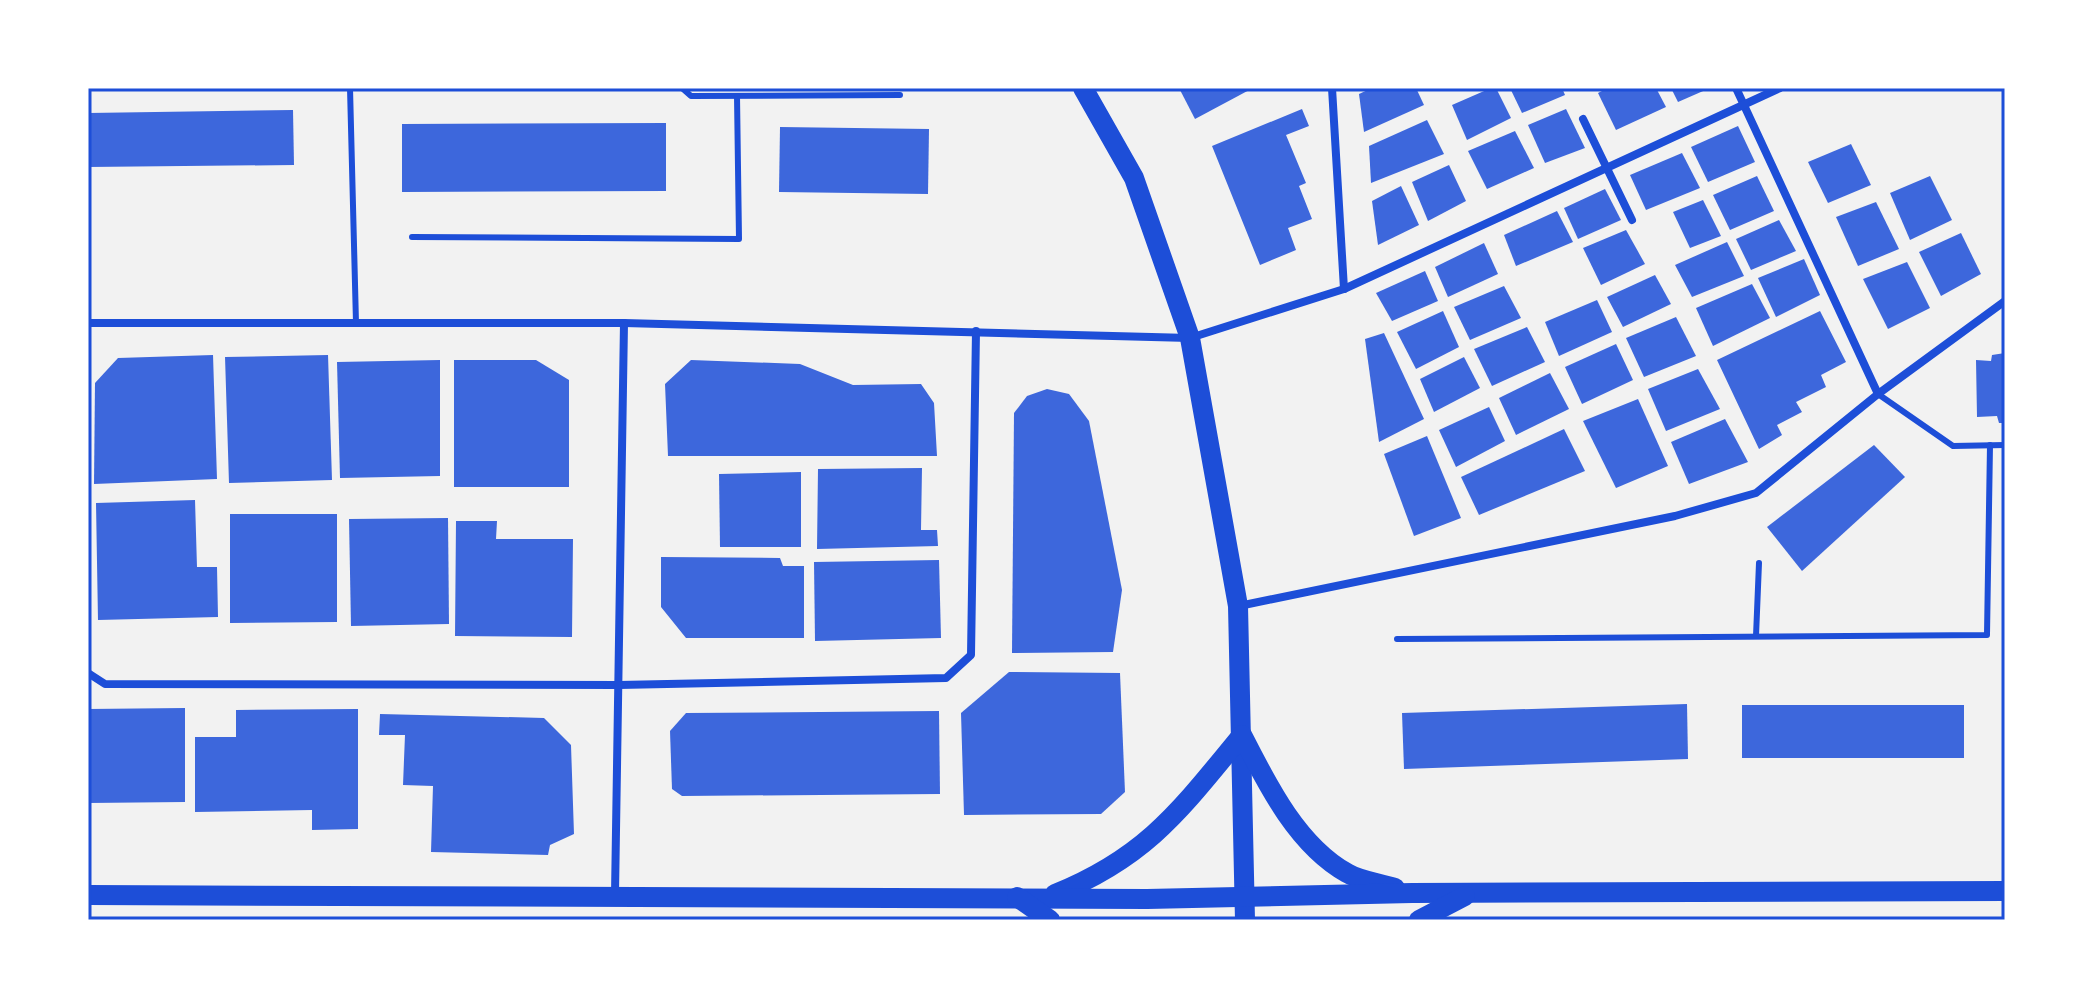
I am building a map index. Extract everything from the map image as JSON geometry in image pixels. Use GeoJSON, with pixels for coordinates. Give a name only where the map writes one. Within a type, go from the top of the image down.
{"type":"FeatureCollection","features":[{"type":"Feature","properties":{"kind":"main road"},"geometry":{"type":"LineString","coordinates":[[1083,88],[1134,178],[1190,338],[1238,606],[1245,920]]}},
{"type":"Feature","properties":{"kind":"main road"},"geometry":{"type":"LineString","coordinates":[[1242,735],[1272,794],[1319,851],[1348,874],[1412,893]]}},
{"type":"Feature","properties":{"kind":"main road"},"geometry":{"type":"LineString","coordinates":[[1048,897],[1099,877],[1140,849],[1172,821],[1242,735]]}},
{"type":"Feature","properties":{"kind":"main road"},"geometry":{"type":"LineString","coordinates":[[88,895],[1048,897],[2005,891]]}},
{"type":"Feature","properties":{"kind":"main road"},"geometry":{"type":"LineString","coordinates":[[1419,920],[1472,893]]}},
{"type":"Feature","properties":{"kind":"main road"},"geometry":{"type":"LineString","coordinates":[[1017,897],[1050,920]]}},
{"type":"Feature","properties":{"kind":"street"},"geometry":{"type":"LineString","coordinates":[[1332,88],[1344,289]]}},
{"type":"Feature","properties":{"kind":"street"},"geometry":{"type":"LineString","coordinates":[[1736,88],[1878,394]]}},
{"type":"Feature","properties":{"kind":"street"},"geometry":{"type":"LineString","coordinates":[[88,323],[624,323],[1190,338],[1344,289],[1780,88]]}},
{"type":"Feature","properties":{"kind":"street"},"geometry":{"type":"LineString","coordinates":[[1583,119],[1632,220]]}},
{"type":"Feature","properties":{"kind":"street"},"geometry":{"type":"LineString","coordinates":[[1238,606],[1675,516],[1756,493],[1878,394],[2005,301]]}},
{"type":"Feature","properties":{"kind":"street"},"geometry":{"type":"LineString","coordinates":[[615,895],[624,323]]}},
{"type":"Feature","properties":{"kind":"street"},"geometry":{"type":"LineString","coordinates":[[88,673],[105,684],[619,685],[946,678],[971,655],[976,331]]}},
{"type":"Feature","properties":{"kind":"lane"},"geometry":{"type":"LineString","coordinates":[[350,88],[356,323]]}},
{"type":"Feature","properties":{"kind":"lane"},"geometry":{"type":"LineString","coordinates":[[682,88],[691,96],[900,95]]}},
{"type":"Feature","properties":{"kind":"lane"},"geometry":{"type":"LineString","coordinates":[[412,237],[739,239],[737,96]]}},
{"type":"Feature","properties":{"kind":"lane"},"geometry":{"type":"LineString","coordinates":[[1878,394],[1953,446],[2005,445]]}},
{"type":"Feature","properties":{"kind":"lane"},"geometry":{"type":"LineString","coordinates":[[1397,639],[1987,635],[1990,445]]}},
{"type":"Feature","properties":{"kind":"lane"},"geometry":{"type":"LineString","coordinates":[[1756,636],[1759,563]]}},
{"type":"Feature","properties":{"kind":"building"},"geometry":{"type":"Polygon","coordinates":[[[1179,88],[1253,88],[1195,119],[1179,88]]]}},
{"type":"Feature","properties":{"kind":"building"},"geometry":{"type":"Polygon","coordinates":[[[1372,88],[1416,88],[1424,105],[1364,132],[1359,94],[1372,88]]]}},
{"type":"Feature","properties":{"kind":"building"},"geometry":{"type":"Polygon","coordinates":[[[1496,88],[1511,118],[1467,140],[1452,105],[1496,88]]]}},
{"type":"Feature","properties":{"kind":"building"},"geometry":{"type":"Polygon","coordinates":[[[1510,88],[1562,88],[1565,95],[1522,113],[1510,88]]]}},
{"type":"Feature","properties":{"kind":"building"},"geometry":{"type":"Polygon","coordinates":[[[1608,88],[1656,88],[1666,107],[1616,130],[1598,93],[1608,88]]]}},
{"type":"Feature","properties":{"kind":"building"},"geometry":{"type":"Polygon","coordinates":[[[1671,88],[1710,88],[1678,102],[1671,88]]]}},
{"type":"Feature","properties":{"kind":"building"},"geometry":{"type":"Polygon","coordinates":[[[1302,109],[1309,126],[1286,135],[1306,183],[1299,186],[1312,219],[1288,228],[1296,250],[1260,265],[1212,146],[1302,109]]]}},
{"type":"Feature","properties":{"kind":"building"},"geometry":{"type":"Polygon","coordinates":[[[1566,109],[1585,148],[1545,163],[1528,125],[1566,109]]]}},
{"type":"Feature","properties":{"kind":"building"},"geometry":{"type":"Polygon","coordinates":[[[293,110],[294,165],[88,167],[88,113],[293,110]]]}},
{"type":"Feature","properties":{"kind":"building"},"geometry":{"type":"Polygon","coordinates":[[[1427,120],[1444,154],[1371,183],[1369,146],[1427,120]]]}},
{"type":"Feature","properties":{"kind":"building"},"geometry":{"type":"Polygon","coordinates":[[[666,123],[666,191],[402,192],[402,124],[666,123]]]}},
{"type":"Feature","properties":{"kind":"building"},"geometry":{"type":"Polygon","coordinates":[[[1738,126],[1755,162],[1708,182],[1691,147],[1738,126]]]}},
{"type":"Feature","properties":{"kind":"building"},"geometry":{"type":"Polygon","coordinates":[[[780,127],[929,129],[928,194],[779,192],[780,127]]]}},
{"type":"Feature","properties":{"kind":"building"},"geometry":{"type":"Polygon","coordinates":[[[1515,131],[1534,168],[1487,189],[1468,151],[1515,131]]]}},
{"type":"Feature","properties":{"kind":"building"},"geometry":{"type":"Polygon","coordinates":[[[1851,144],[1871,185],[1828,203],[1808,162],[1851,144]]]}},
{"type":"Feature","properties":{"kind":"building"},"geometry":{"type":"Polygon","coordinates":[[[1682,153],[1700,188],[1646,210],[1630,175],[1682,153]]]}},
{"type":"Feature","properties":{"kind":"building"},"geometry":{"type":"Polygon","coordinates":[[[1449,165],[1466,201],[1428,221],[1412,182],[1449,165]]]}},
{"type":"Feature","properties":{"kind":"building"},"geometry":{"type":"Polygon","coordinates":[[[1757,176],[1774,211],[1730,230],[1713,195],[1757,176]]]}},
{"type":"Feature","properties":{"kind":"building"},"geometry":{"type":"Polygon","coordinates":[[[1930,176],[1952,220],[1910,240],[1890,193],[1930,176]]]}},
{"type":"Feature","properties":{"kind":"building"},"geometry":{"type":"Polygon","coordinates":[[[1401,186],[1419,225],[1378,245],[1372,201],[1401,186]]]}},
{"type":"Feature","properties":{"kind":"building"},"geometry":{"type":"Polygon","coordinates":[[[1605,189],[1621,220],[1578,239],[1564,208],[1605,189]]]}},
{"type":"Feature","properties":{"kind":"building"},"geometry":{"type":"Polygon","coordinates":[[[1703,200],[1721,236],[1690,248],[1673,212],[1703,200]]]}},
{"type":"Feature","properties":{"kind":"building"},"geometry":{"type":"Polygon","coordinates":[[[1876,202],[1899,249],[1858,266],[1836,217],[1876,202]]]}},
{"type":"Feature","properties":{"kind":"building"},"geometry":{"type":"Polygon","coordinates":[[[1557,211],[1573,242],[1516,266],[1504,235],[1557,211]]]}},
{"type":"Feature","properties":{"kind":"building"},"geometry":{"type":"Polygon","coordinates":[[[1779,220],[1796,251],[1751,270],[1736,239],[1779,220]]]}},
{"type":"Feature","properties":{"kind":"building"},"geometry":{"type":"Polygon","coordinates":[[[1626,230],[1645,264],[1601,285],[1583,248],[1626,230]]]}},
{"type":"Feature","properties":{"kind":"building"},"geometry":{"type":"Polygon","coordinates":[[[1961,233],[1981,274],[1941,296],[1919,252],[1961,233]]]}},
{"type":"Feature","properties":{"kind":"building"},"geometry":{"type":"Polygon","coordinates":[[[1727,242],[1744,276],[1692,297],[1675,265],[1727,242]]]}},
{"type":"Feature","properties":{"kind":"building"},"geometry":{"type":"Polygon","coordinates":[[[1484,243],[1498,274],[1448,297],[1435,267],[1484,243]]]}},
{"type":"Feature","properties":{"kind":"building"},"geometry":{"type":"Polygon","coordinates":[[[1804,259],[1820,295],[1776,317],[1758,278],[1804,259]]]}},
{"type":"Feature","properties":{"kind":"building"},"geometry":{"type":"Polygon","coordinates":[[[1907,262],[1930,308],[1888,329],[1863,279],[1907,262]]]}},
{"type":"Feature","properties":{"kind":"building"},"geometry":{"type":"Polygon","coordinates":[[[1425,271],[1438,301],[1392,321],[1376,293],[1425,271]]]}},
{"type":"Feature","properties":{"kind":"building"},"geometry":{"type":"Polygon","coordinates":[[[1655,275],[1671,304],[1623,327],[1607,297],[1655,275]]]}},
{"type":"Feature","properties":{"kind":"building"},"geometry":{"type":"Polygon","coordinates":[[[1752,284],[1770,318],[1713,346],[1696,308],[1752,284]]]}},
{"type":"Feature","properties":{"kind":"building"},"geometry":{"type":"Polygon","coordinates":[[[1504,286],[1521,318],[1470,340],[1454,307],[1504,286]]]}},
{"type":"Feature","properties":{"kind":"building"},"geometry":{"type":"Polygon","coordinates":[[[1597,300],[1612,332],[1559,356],[1545,322],[1597,300]]]}},
{"type":"Feature","properties":{"kind":"building"},"geometry":{"type":"Polygon","coordinates":[[[1443,311],[1459,347],[1416,369],[1397,332],[1443,311]]]}},
{"type":"Feature","properties":{"kind":"building"},"geometry":{"type":"Polygon","coordinates":[[[1820,311],[1846,362],[1821,375],[1826,387],[1796,402],[1802,412],[1777,425],[1782,435],[1759,449],[1717,360],[1820,311]]]}},
{"type":"Feature","properties":{"kind":"building"},"geometry":{"type":"Polygon","coordinates":[[[1676,317],[1696,356],[1644,377],[1626,338],[1676,317]]]}},
{"type":"Feature","properties":{"kind":"building"},"geometry":{"type":"Polygon","coordinates":[[[1527,327],[1545,362],[1492,386],[1474,349],[1527,327]]]}},
{"type":"Feature","properties":{"kind":"building"},"geometry":{"type":"Polygon","coordinates":[[[1384,333],[1424,419],[1379,442],[1365,339],[1384,333]]]}},
{"type":"Feature","properties":{"kind":"building"},"geometry":{"type":"Polygon","coordinates":[[[1616,344],[1633,380],[1582,404],[1565,367],[1616,344]]]}},
{"type":"Feature","properties":{"kind":"building"},"geometry":{"type":"Polygon","coordinates":[[[2005,353],[2005,423],[1999,423],[1997,416],[1977,417],[1976,360],[1991,361],[1992,355],[2005,353]]]}},
{"type":"Feature","properties":{"kind":"building"},"geometry":{"type":"Polygon","coordinates":[[[213,355],[217,479],[94,484],[95,383],[118,358],[213,355]]]}},
{"type":"Feature","properties":{"kind":"building"},"geometry":{"type":"Polygon","coordinates":[[[328,355],[332,480],[229,483],[225,357],[328,355]]]}},
{"type":"Feature","properties":{"kind":"building"},"geometry":{"type":"Polygon","coordinates":[[[1464,357],[1480,388],[1434,412],[1420,379],[1464,357]]]}},
{"type":"Feature","properties":{"kind":"building"},"geometry":{"type":"Polygon","coordinates":[[[440,360],[440,476],[340,478],[337,362],[440,360]]]}},
{"type":"Feature","properties":{"kind":"building"},"geometry":{"type":"Polygon","coordinates":[[[454,360],[536,360],[569,380],[569,487],[454,487],[454,360]]]}},
{"type":"Feature","properties":{"kind":"building"},"geometry":{"type":"Polygon","coordinates":[[[691,360],[800,364],[853,385],[921,384],[934,403],[937,456],[668,456],[665,384],[691,360]]]}},
{"type":"Feature","properties":{"kind":"building"},"geometry":{"type":"Polygon","coordinates":[[[1698,369],[1720,409],[1666,431],[1648,389],[1698,369]]]}},
{"type":"Feature","properties":{"kind":"building"},"geometry":{"type":"Polygon","coordinates":[[[1550,373],[1569,409],[1516,435],[1499,398],[1550,373]]]}},
{"type":"Feature","properties":{"kind":"building"},"geometry":{"type":"Polygon","coordinates":[[[1047,389],[1069,394],[1089,421],[1122,590],[1113,652],[1012,653],[1014,413],[1027,396],[1047,389]]]}},
{"type":"Feature","properties":{"kind":"building"},"geometry":{"type":"Polygon","coordinates":[[[1638,399],[1668,466],[1616,488],[1583,421],[1638,399]]]}},
{"type":"Feature","properties":{"kind":"building"},"geometry":{"type":"Polygon","coordinates":[[[1489,407],[1505,441],[1456,467],[1439,430],[1489,407]]]}},
{"type":"Feature","properties":{"kind":"building"},"geometry":{"type":"Polygon","coordinates":[[[1725,419],[1748,462],[1689,484],[1671,442],[1725,419]]]}},
{"type":"Feature","properties":{"kind":"building"},"geometry":{"type":"Polygon","coordinates":[[[1564,429],[1585,471],[1479,515],[1461,477],[1564,429]]]}},
{"type":"Feature","properties":{"kind":"building"},"geometry":{"type":"Polygon","coordinates":[[[1427,436],[1461,518],[1414,536],[1384,454],[1427,436]]]}},
{"type":"Feature","properties":{"kind":"building"},"geometry":{"type":"Polygon","coordinates":[[[1874,445],[1905,477],[1802,571],[1767,527],[1874,445]]]}},
{"type":"Feature","properties":{"kind":"building"},"geometry":{"type":"Polygon","coordinates":[[[922,468],[921,530],[937,530],[938,546],[817,549],[818,469],[922,468]]]}},
{"type":"Feature","properties":{"kind":"building"},"geometry":{"type":"Polygon","coordinates":[[[801,472],[801,547],[720,547],[719,474],[801,472]]]}},
{"type":"Feature","properties":{"kind":"building"},"geometry":{"type":"Polygon","coordinates":[[[195,500],[197,567],[217,567],[218,617],[98,620],[96,503],[195,500]]]}},
{"type":"Feature","properties":{"kind":"building"},"geometry":{"type":"Polygon","coordinates":[[[230,514],[337,514],[337,622],[230,623],[230,514]]]}},
{"type":"Feature","properties":{"kind":"building"},"geometry":{"type":"Polygon","coordinates":[[[448,518],[449,624],[351,626],[349,519],[448,518]]]}},
{"type":"Feature","properties":{"kind":"building"},"geometry":{"type":"Polygon","coordinates":[[[456,521],[497,521],[496,539],[573,539],[572,637],[455,636],[456,521]]]}},
{"type":"Feature","properties":{"kind":"building"},"geometry":{"type":"Polygon","coordinates":[[[661,557],[780,558],[783,566],[804,566],[804,638],[686,638],[661,607],[661,557]]]}},
{"type":"Feature","properties":{"kind":"building"},"geometry":{"type":"Polygon","coordinates":[[[939,560],[941,638],[815,641],[814,562],[939,560]]]}},
{"type":"Feature","properties":{"kind":"building"},"geometry":{"type":"Polygon","coordinates":[[[1009,672],[1120,673],[1125,792],[1101,814],[964,815],[961,713],[1009,672]]]}},
{"type":"Feature","properties":{"kind":"building"},"geometry":{"type":"Polygon","coordinates":[[[1687,704],[1688,759],[1404,769],[1402,713],[1687,704]]]}},
{"type":"Feature","properties":{"kind":"building"},"geometry":{"type":"Polygon","coordinates":[[[1742,705],[1964,705],[1964,758],[1742,758],[1742,705]]]}},
{"type":"Feature","properties":{"kind":"building"},"geometry":{"type":"Polygon","coordinates":[[[185,708],[185,802],[88,803],[88,709],[185,708]]]}},
{"type":"Feature","properties":{"kind":"building"},"geometry":{"type":"Polygon","coordinates":[[[358,709],[358,829],[312,830],[312,810],[195,812],[195,737],[236,737],[236,710],[358,709]]]}},
{"type":"Feature","properties":{"kind":"building"},"geometry":{"type":"Polygon","coordinates":[[[939,711],[940,794],[682,796],[672,789],[670,731],[686,713],[939,711]]]}},
{"type":"Feature","properties":{"kind":"building"},"geometry":{"type":"Polygon","coordinates":[[[380,714],[544,718],[571,745],[574,834],[550,845],[548,855],[431,852],[433,786],[403,785],[405,735],[379,735],[380,714]]]}}]}
